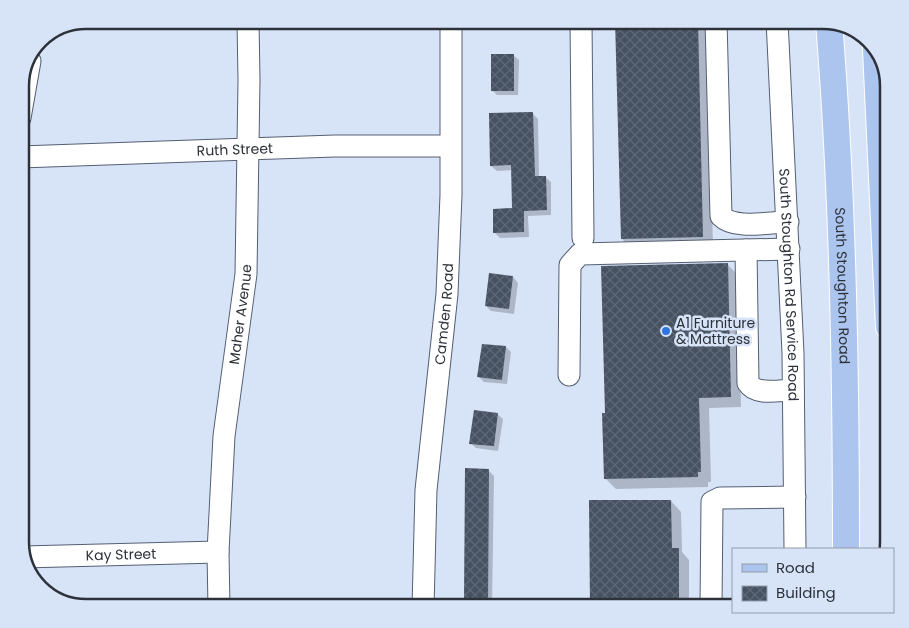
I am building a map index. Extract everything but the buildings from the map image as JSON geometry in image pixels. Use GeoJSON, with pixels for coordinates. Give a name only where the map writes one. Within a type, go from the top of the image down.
{"type":"FeatureCollection","features":[{"type":"Feature","properties":{"kind":"main road","name":"South Stoughton Road"},"geometry":{"type":"LineString","coordinates":[[829,29],[841,220],[846,425],[846,548]]}},
{"type":"Feature","properties":{"kind":"main road"},"geometry":{"type":"LineString","coordinates":[[877,67],[880,135]]}},
{"type":"Feature","properties":{"kind":"street","name":"Maher Avenue"},"geometry":{"type":"LineString","coordinates":[[219,599],[218,552],[224,436],[246,274],[248,29]]}},
{"type":"Feature","properties":{"kind":"street","name":"Camden Road"},"geometry":{"type":"LineString","coordinates":[[423,599],[426,490],[447,294],[451,195],[450,29]]}},
{"type":"Feature","properties":{"kind":"street"},"geometry":{"type":"LineString","coordinates":[[581,29],[583,238]]}},
{"type":"Feature","properties":{"kind":"street"},"geometry":{"type":"LineString","coordinates":[[716,29],[721,216],[726,222],[788,222]]}},
{"type":"Feature","properties":{"kind":"street","name":"South Stoughton Rd Service Road"},"geometry":{"type":"LineString","coordinates":[[777,29],[789,249],[795,548]]}},
{"type":"Feature","properties":{"kind":"street","name":"Ruth Street"},"geometry":{"type":"LineString","coordinates":[[29,157],[248,148],[450,146]]}},
{"type":"Feature","properties":{"kind":"street"},"geometry":{"type":"LineString","coordinates":[[569,375],[570,265],[580,254],[789,249]]}},
{"type":"Feature","properties":{"kind":"street"},"geometry":{"type":"LineString","coordinates":[[746,250],[748,383],[751,388],[758,391],[793,390]]}},
{"type":"Feature","properties":{"kind":"street"},"geometry":{"type":"LineString","coordinates":[[712,599],[712,502],[720,498],[795,497]]}},
{"type":"Feature","properties":{"kind":"street","name":"Kay Street"},"geometry":{"type":"LineString","coordinates":[[31,557],[218,552]]}},
{"type":"Feature","properties":{"kind":"place","name":"A1 Furniture & Mattress"},"geometry":{"type":"Point","coordinates":[666,331]}}]}
